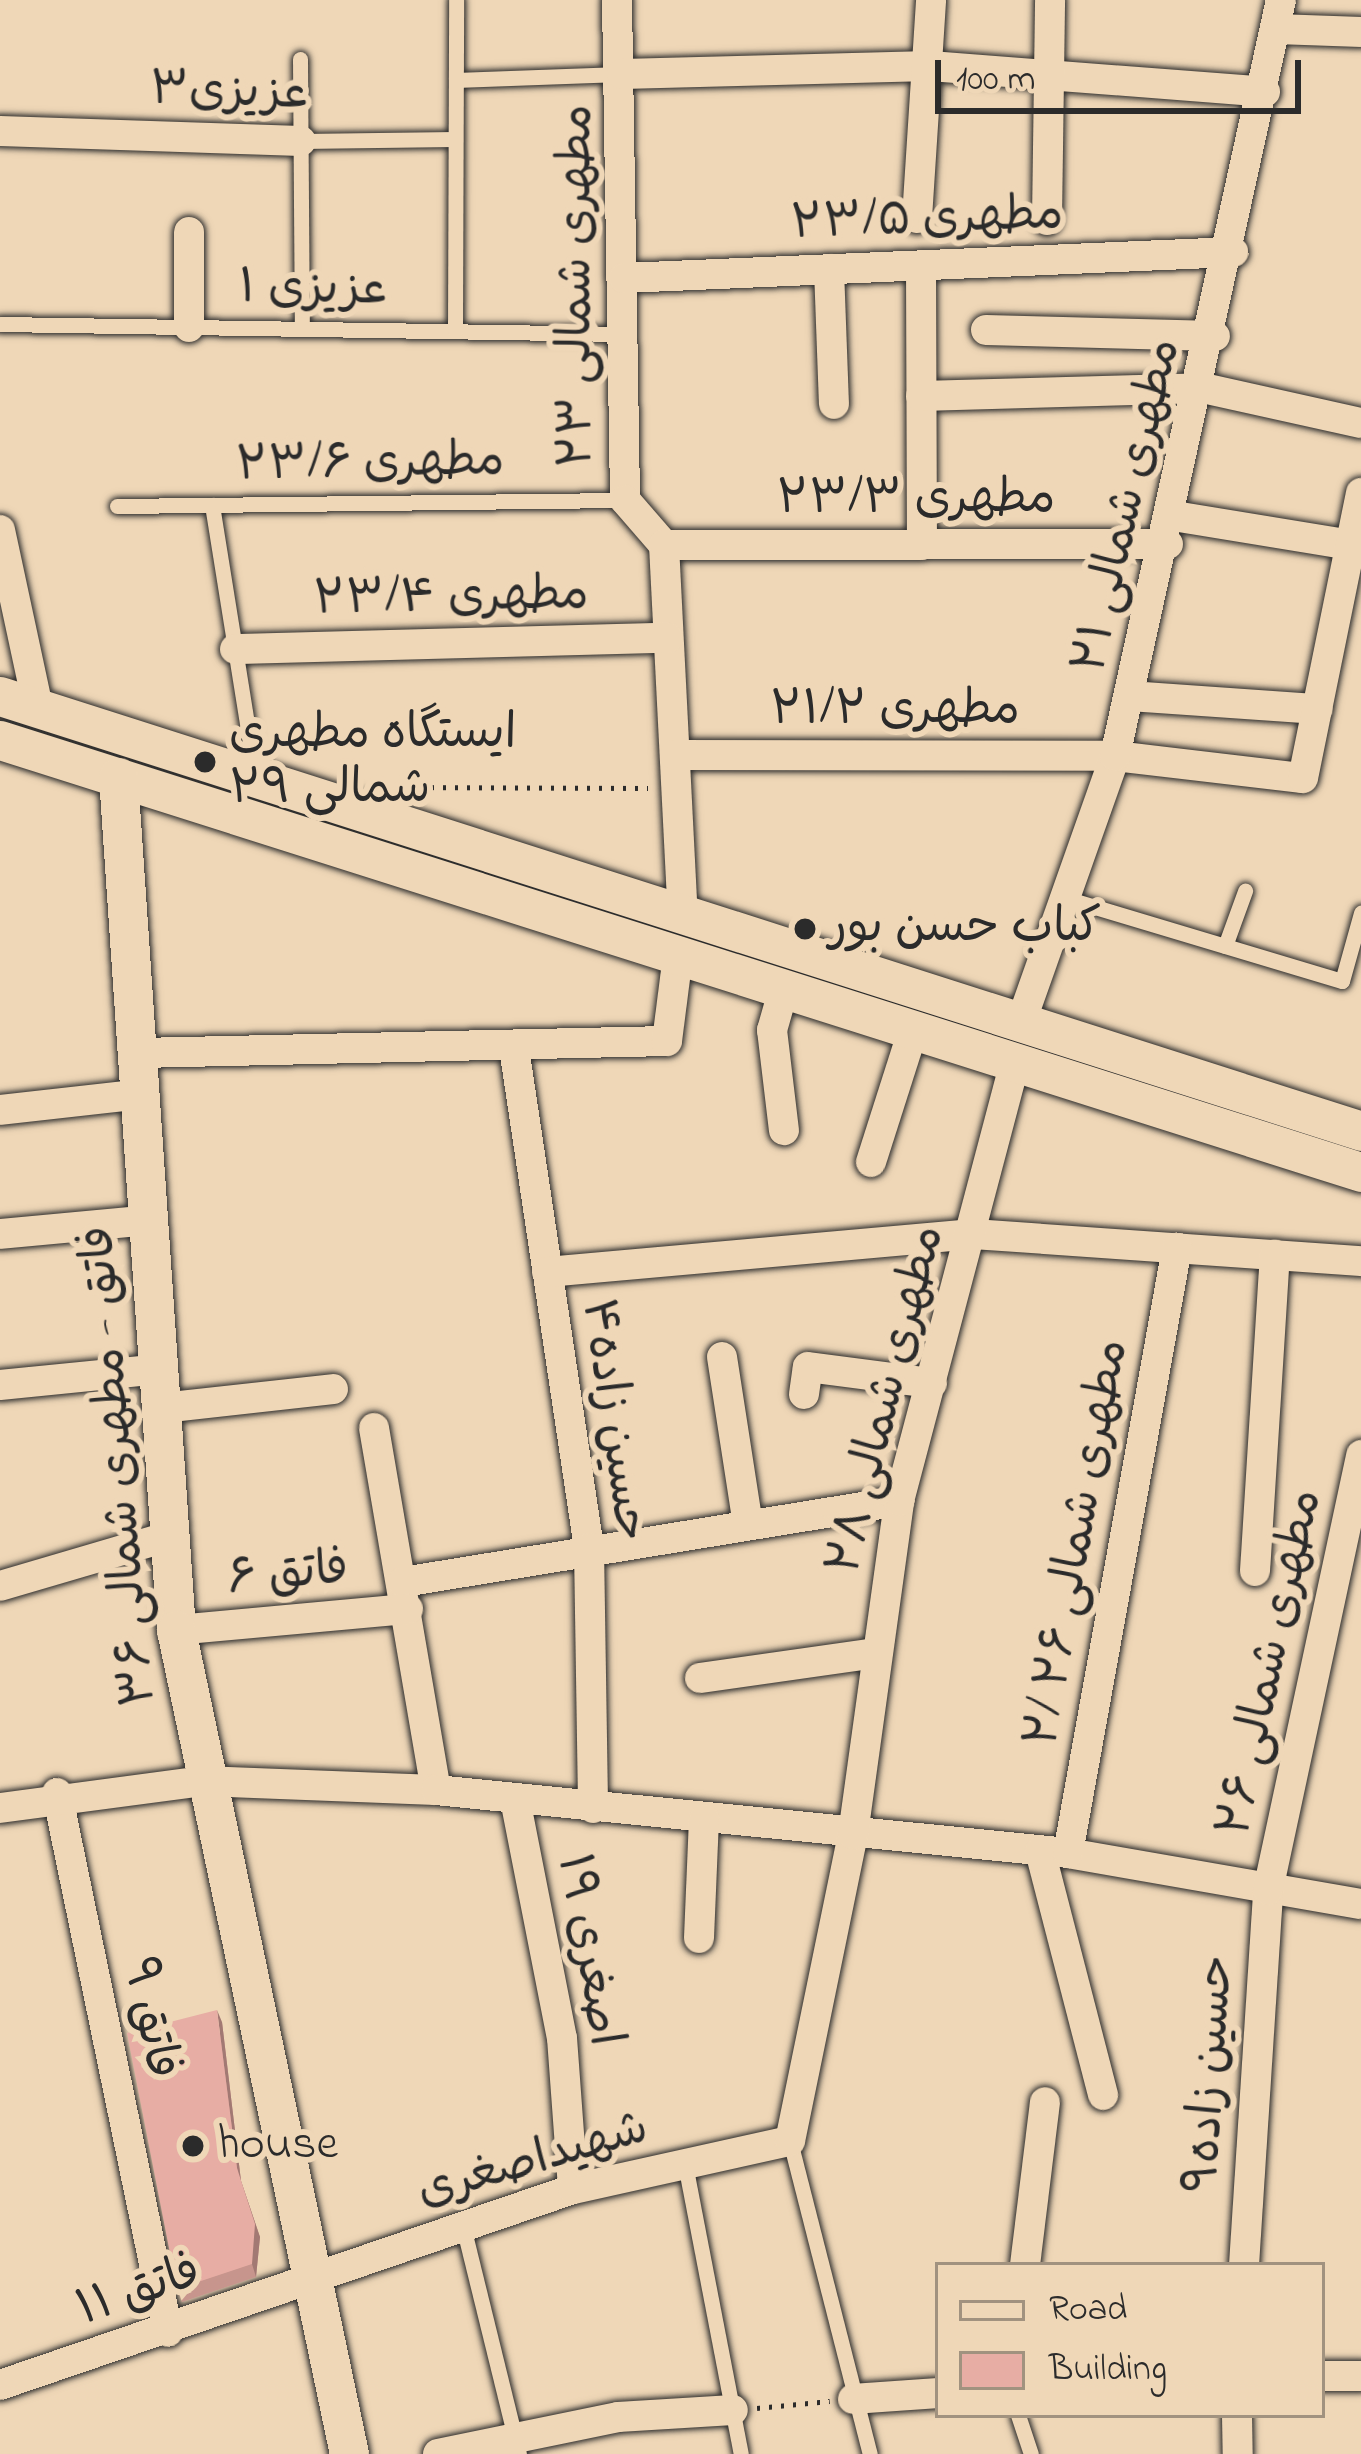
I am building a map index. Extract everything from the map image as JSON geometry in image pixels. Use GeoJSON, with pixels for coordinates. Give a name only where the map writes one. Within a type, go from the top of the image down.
{"type":"FeatureCollection","features":[{"type":"Feature","properties":{"kind":"main road"},"geometry":{"type":"LineString","coordinates":[[0,696],[1361,1131]]}},
{"type":"Feature","properties":{"kind":"main road"},"geometry":{"type":"LineString","coordinates":[[0,740],[1361,1172]]}},
{"type":"Feature","properties":{"kind":"main road","name":"فاتق - مطهری شمالی ۳۶"},"geometry":{"type":"LineString","coordinates":[[118,777],[176,1630],[202,1781],[305,2279]]}},
{"type":"Feature","properties":{"kind":"main road"},"geometry":{"type":"LineString","coordinates":[[404,868],[414,829]]}},
{"type":"Feature","properties":{"kind":"main road"},"geometry":{"type":"LineString","coordinates":[[305,2279],[330,2454]]}},
{"type":"Feature","properties":{"kind":"main road"},"geometry":{"type":"LineString","coordinates":[[305,2279],[349,2454]]}},
{"type":"Feature","properties":{"kind":"street","name":"مطهری شمالی ۲۳"},"geometry":{"type":"LineString","coordinates":[[616,0],[622,74],[625,500],[664,545]]}},
{"type":"Feature","properties":{"kind":"street"},"geometry":{"type":"LineString","coordinates":[[917,218],[931,0]]}},
{"type":"Feature","properties":{"kind":"street"},"geometry":{"type":"LineString","coordinates":[[1046,220],[1050,0]]}},
{"type":"Feature","properties":{"kind":"street"},"geometry":{"type":"LineString","coordinates":[[1279,15],[1361,32]]}},
{"type":"Feature","properties":{"kind":"street","name":"مطهری شمالی ۲۱"},"geometry":{"type":"LineString","coordinates":[[1021,1022],[1114,756],[1130,696],[1215,336],[1279,15]]}},
{"type":"Feature","properties":{"kind":"street"},"geometry":{"type":"LineString","coordinates":[[622,74],[930,66],[1265,92]]}},
{"type":"Feature","properties":{"kind":"street","name":"عزیزی۳"},"geometry":{"type":"LineString","coordinates":[[0,131],[301,141]]}},
{"type":"Feature","properties":{"kind":"street"},"geometry":{"type":"LineString","coordinates":[[189,232],[190,327]]}},
{"type":"Feature","properties":{"kind":"street","name":"مطهری ۲۳/۵"},"geometry":{"type":"LineString","coordinates":[[624,278],[1233,252]]}},
{"type":"Feature","properties":{"kind":"street"},"geometry":{"type":"LineString","coordinates":[[921,266],[922,544]]}},
{"type":"Feature","properties":{"kind":"street"},"geometry":{"type":"LineString","coordinates":[[829,269],[834,404]]}},
{"type":"Feature","properties":{"kind":"street"},"geometry":{"type":"LineString","coordinates":[[986,330],[1215,336]]}},
{"type":"Feature","properties":{"kind":"street"},"geometry":{"type":"LineString","coordinates":[[921,396],[1203,388],[1361,423]]}},
{"type":"Feature","properties":{"kind":"street"},"geometry":{"type":"LineString","coordinates":[[1130,696],[1318,709],[1361,494]]}},
{"type":"Feature","properties":{"kind":"street"},"geometry":{"type":"LineString","coordinates":[[0,530],[38,709]]}},
{"type":"Feature","properties":{"kind":"street","name":"مطهری ۲۳/۳"},"geometry":{"type":"LineString","coordinates":[[664,545],[922,544],[1171,530],[1351,545]]}},
{"type":"Feature","properties":{"kind":"street"},"geometry":{"type":"LineString","coordinates":[[664,545],[683,914]]}},
{"type":"Feature","properties":{"kind":"street","name":"مطهری ۲۳/۴"},"geometry":{"type":"LineString","coordinates":[[235,649],[668,638]]}},
{"type":"Feature","properties":{"kind":"street","name":"مطهری ۲۱/۲"},"geometry":{"type":"LineString","coordinates":[[675,755],[1114,756],[1304,778],[1318,709]]}},
{"type":"Feature","properties":{"kind":"street"},"geometry":{"type":"LineString","coordinates":[[139,1053],[667,1041],[678,955]]}},
{"type":"Feature","properties":{"kind":"street"},"geometry":{"type":"LineString","coordinates":[[784,988],[772,1030],[784,1130]]}},
{"type":"Feature","properties":{"kind":"street"},"geometry":{"type":"LineString","coordinates":[[871,1162],[914,1030]]}},
{"type":"Feature","properties":{"kind":"street","name":"حسین زاده۴"},"geometry":{"type":"LineString","coordinates":[[514,1048],[589,1548],[593,1808]]}},
{"type":"Feature","properties":{"kind":"street","name":"مطهری شمالی ۲۸"},"geometry":{"type":"LineString","coordinates":[[790,2141],[853,1834],[899,1501],[974,1234],[1015,1062]]}},
{"type":"Feature","properties":{"kind":"street"},"geometry":{"type":"LineString","coordinates":[[0,1110],[142,1094]]}},
{"type":"Feature","properties":{"kind":"street"},"geometry":{"type":"LineString","coordinates":[[0,1234],[150,1220]]}},
{"type":"Feature","properties":{"kind":"street"},"geometry":{"type":"LineString","coordinates":[[547,1272],[974,1234],[1361,1261]]}},
{"type":"Feature","properties":{"kind":"street","name":"مطهری شمالی ۲۶ /۲"},"geometry":{"type":"LineString","coordinates":[[1054,1852],[1177,1248]]}},
{"type":"Feature","properties":{"kind":"street"},"geometry":{"type":"LineString","coordinates":[[1255,1571],[1275,1255]]}},
{"type":"Feature","properties":{"kind":"street"},"geometry":{"type":"LineString","coordinates":[[722,1357],[748,1524]]}},
{"type":"Feature","properties":{"kind":"street"},"geometry":{"type":"LineString","coordinates":[[804,1394],[808,1367],[932,1383]]}},
{"type":"Feature","properties":{"kind":"street"},"geometry":{"type":"LineString","coordinates":[[0,1385],[333,1388]]}},
{"type":"Feature","properties":{"kind":"street"},"geometry":{"type":"LineString","coordinates":[[374,1428],[436,1790]]}},
{"type":"Feature","properties":{"kind":"street","name":"مطهری شمالی ۲۶"},"geometry":{"type":"LineString","coordinates":[[1268,1890],[1361,1455]]}},
{"type":"Feature","properties":{"kind":"street","name":"فاتق ۶"},"geometry":{"type":"LineString","coordinates":[[176,1630],[405,1596],[589,1548],[899,1501]]}},
{"type":"Feature","properties":{"kind":"street"},"geometry":{"type":"LineString","coordinates":[[0,1586],[170,1536]]}},
{"type":"Feature","properties":{"kind":"street"},"geometry":{"type":"LineString","coordinates":[[700,1678],[876,1653]]}},
{"type":"Feature","properties":{"kind":"street"},"geometry":{"type":"LineString","coordinates":[[0,1808],[57,1792],[202,1781],[436,1790],[1054,1852],[1361,1904]]}},
{"type":"Feature","properties":{"kind":"street","name":"فاتق ۹"},"geometry":{"type":"LineString","coordinates":[[57,1792],[168,2332]]}},
{"type":"Feature","properties":{"kind":"street","name":"اصغری ۱۹"},"geometry":{"type":"LineString","coordinates":[[515,1799],[562,2038],[574,2188]]}},
{"type":"Feature","properties":{"kind":"street"},"geometry":{"type":"LineString","coordinates":[[700,1938],[704,1819]]}},
{"type":"Feature","properties":{"kind":"street"},"geometry":{"type":"LineString","coordinates":[[1054,1852],[1103,2095]]}},
{"type":"Feature","properties":{"kind":"street","name":"حسین زاده۹"},"geometry":{"type":"LineString","coordinates":[[1244,2262],[1268,1890]]}},
{"type":"Feature","properties":{"kind":"street"},"geometry":{"type":"LineString","coordinates":[[1025,2262],[1045,2102]]}},
{"type":"Feature","properties":{"kind":"street","name":"شهیداصغری"},"geometry":{"type":"LineString","coordinates":[[305,2279],[574,2188],[790,2141]]}},
{"type":"Feature","properties":{"kind":"street","name":"فاتق ۱۱"},"geometry":{"type":"LineString","coordinates":[[0,2385],[168,2332],[305,2279]]}},
{"type":"Feature","properties":{"kind":"street"},"geometry":{"type":"LineString","coordinates":[[1325,2376],[1361,2376]]}},
{"type":"Feature","properties":{"kind":"street"},"geometry":{"type":"LineString","coordinates":[[853,2398],[935,2393]]}},
{"type":"Feature","properties":{"kind":"street"},"geometry":{"type":"LineString","coordinates":[[438,2454],[733,2410]]}},
{"type":"Feature","properties":{"kind":"street"},"geometry":{"type":"LineString","coordinates":[[1237,2418],[1238,2454]]}},
{"type":"Feature","properties":{"kind":"lane"},"geometry":{"type":"LineString","coordinates":[[454,331],[456,0]]}},
{"type":"Feature","properties":{"kind":"lane"},"geometry":{"type":"LineString","coordinates":[[300,59],[302,329]]}},
{"type":"Feature","properties":{"kind":"lane"},"geometry":{"type":"LineString","coordinates":[[456,80],[622,74]]}},
{"type":"Feature","properties":{"kind":"lane","name":"عزیزی۳"},"geometry":{"type":"LineString","coordinates":[[301,141],[455,139]]}},
{"type":"Feature","properties":{"kind":"lane","name":"عزیزی ۱"},"geometry":{"type":"LineString","coordinates":[[0,323],[624,334]]}},
{"type":"Feature","properties":{"kind":"lane","name":"مطهری ۲۳/۶"},"geometry":{"type":"LineString","coordinates":[[117,506],[625,500]]}},
{"type":"Feature","properties":{"kind":"lane"},"geometry":{"type":"LineString","coordinates":[[212,505],[256,778]]}},
{"type":"Feature","properties":{"kind":"lane"},"geometry":{"type":"LineString","coordinates":[[1225,946],[1245,891]]}},
{"type":"Feature","properties":{"kind":"lane"},"geometry":{"type":"LineString","coordinates":[[1065,898],[1342,982],[1361,913]]}},
{"type":"Feature","properties":{"kind":"lane"},"geometry":{"type":"LineString","coordinates":[[790,2141],[869,2454]]}},
{"type":"Feature","properties":{"kind":"lane"},"geometry":{"type":"LineString","coordinates":[[685,2164],[741,2454]]}},
{"type":"Feature","properties":{"kind":"lane"},"geometry":{"type":"LineString","coordinates":[[464,2227],[517,2444]]}},
{"type":"Feature","properties":{"kind":"lane"},"geometry":{"type":"LineString","coordinates":[[1019,2418],[1031,2454]]}},
{"type":"Feature","properties":{"kind":"path"},"geometry":{"type":"LineString","coordinates":[[374,787],[676,788]]}},
{"type":"Feature","properties":{"kind":"path"},"geometry":{"type":"LineString","coordinates":[[733,2410],[853,2398]]}},
{"type":"Feature","properties":{"kind":"building"},"geometry":{"type":"Polygon","coordinates":[[[217,2010],[237,2168],[255,2224],[252,2264],[177,2289],[127,2033],[217,2010]]]}},
{"type":"Feature","properties":{"kind":"place","name":"ایستگاه مطهری شمالی ۲۹"},"geometry":{"type":"Point","coordinates":[205,762]}},
{"type":"Feature","properties":{"kind":"place","name":"كباب حسن بور"},"geometry":{"type":"Point","coordinates":[805,929]}},
{"type":"Feature","properties":{"kind":"place","name":"house"},"geometry":{"type":"Point","coordinates":[193,2146]}}]}
